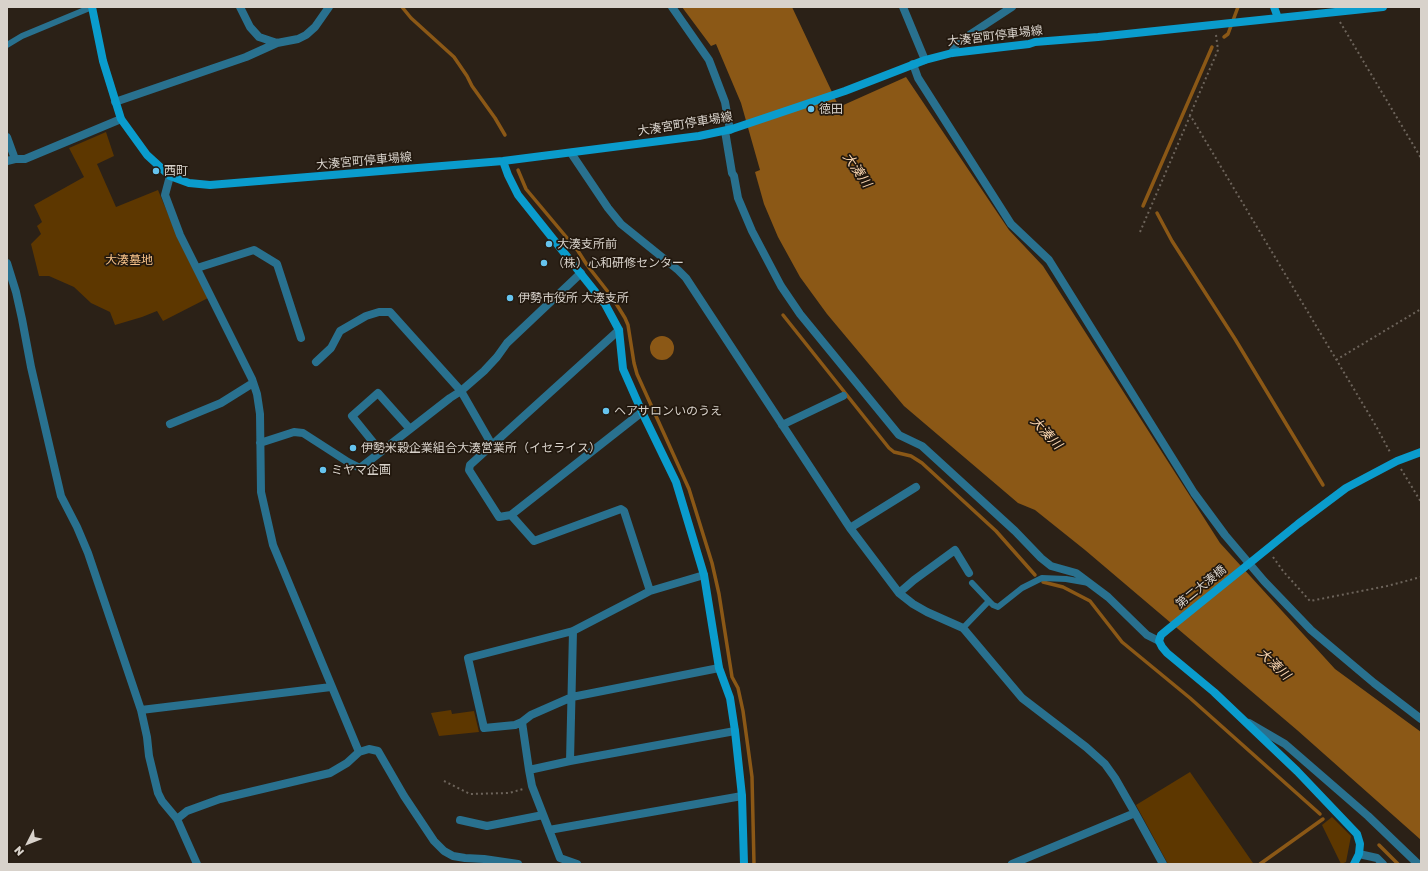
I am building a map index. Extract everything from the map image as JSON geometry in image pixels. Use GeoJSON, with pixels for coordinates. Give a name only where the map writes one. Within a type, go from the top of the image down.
{"type":"FeatureCollection","features":[{"type":"Feature","properties":{"kind":"main road","name":"大湊宮町停車場線"},"geometry":{"type":"LineString","coordinates":[[92,7],[103,61],[121,119],[147,155],[170,176],[189,183],[210,185],[503,161],[571,153],[729,130],[845,91],[913,64],[952,53],[1035,42],[1098,38],[1383,7]]}},
{"type":"Feature","properties":{"kind":"main road"},"geometry":{"type":"LineString","coordinates":[[1274,7],[1278,18]]}},
{"type":"Feature","properties":{"kind":"main road"},"geometry":{"type":"LineString","coordinates":[[503,161],[518,195],[605,304],[619,330],[624,369],[642,412],[676,482],[704,575],[719,668],[730,698],[736,731],[742,796],[744,864]]}},
{"type":"Feature","properties":{"kind":"main road","name":"第二大湊橋"},"geometry":{"type":"LineString","coordinates":[[1159,641],[1161,635],[1167,630],[1298,524],[1346,488],[1397,461],[1421,452]]}},
{"type":"Feature","properties":{"kind":"main road"},"geometry":{"type":"LineString","coordinates":[[1159,641],[1168,653],[1214,692],[1298,771],[1357,834],[1360,844],[1360,854],[1354,864]]}},
{"type":"Feature","properties":{"kind":"street"},"geometry":{"type":"LineString","coordinates":[[240,7],[250,27],[259,37],[277,43]]}},
{"type":"Feature","properties":{"kind":"street"},"geometry":{"type":"LineString","coordinates":[[115,102],[246,57],[277,43],[298,39],[315,28],[329,7]]}},
{"type":"Feature","properties":{"kind":"street"},"geometry":{"type":"LineString","coordinates":[[672,7],[709,60],[725,102],[729,130],[732,173],[734,176],[738,198],[752,231],[781,286],[800,314],[899,435],[922,446],[1051,566],[1076,573],[1108,597],[1147,635],[1159,641]]}},
{"type":"Feature","properties":{"kind":"street"},"geometry":{"type":"LineString","coordinates":[[903,7],[925,60]]}},
{"type":"Feature","properties":{"kind":"street"},"geometry":{"type":"LineString","coordinates":[[952,53],[957,43],[1012,7]]}},
{"type":"Feature","properties":{"kind":"street"},"geometry":{"type":"LineString","coordinates":[[913,64],[918,78],[1011,224],[1049,260],[1194,493],[1225,535],[1249,563],[1312,630],[1421,719]]}},
{"type":"Feature","properties":{"kind":"street"},"geometry":{"type":"LineString","coordinates":[[7,137],[11,160],[25,159],[121,119]]}},
{"type":"Feature","properties":{"kind":"street"},"geometry":{"type":"LineString","coordinates":[[571,153],[608,208],[621,224],[686,278],[850,528],[899,593],[913,604],[927,612],[963,628],[1022,698],[1086,747],[1105,764],[1136,813],[1163,864]]}},
{"type":"Feature","properties":{"kind":"street"},"geometry":{"type":"LineString","coordinates":[[170,176],[165,195],[180,235],[253,382],[257,394],[259,404],[261,492],[273,545],[359,752]]}},
{"type":"Feature","properties":{"kind":"street"},"geometry":{"type":"LineString","coordinates":[[197,268],[254,250],[277,264],[301,338]]}},
{"type":"Feature","properties":{"kind":"street"},"geometry":{"type":"LineString","coordinates":[[7,263],[21,312],[31,368],[61,496],[88,553],[141,710],[147,737],[149,756],[158,794],[162,801],[177,818],[196,864]]}},
{"type":"Feature","properties":{"kind":"street"},"geometry":{"type":"LineString","coordinates":[[260,443],[294,432],[303,433],[360,468],[461,391],[484,371],[507,343],[581,273]]}},
{"type":"Feature","properties":{"kind":"street"},"geometry":{"type":"LineString","coordinates":[[316,362],[332,348],[340,331],[366,316],[379,312],[390,312],[461,391],[492,445]]}},
{"type":"Feature","properties":{"kind":"street"},"geometry":{"type":"LineString","coordinates":[[619,330],[470,465],[469,470],[499,517],[511,515],[642,412]]}},
{"type":"Feature","properties":{"kind":"street"},"geometry":{"type":"LineString","coordinates":[[170,424],[222,403],[253,382]]}},
{"type":"Feature","properties":{"kind":"street"},"geometry":{"type":"LineString","coordinates":[[381,452],[352,416],[378,393],[410,429]]}},
{"type":"Feature","properties":{"kind":"street"},"geometry":{"type":"LineString","coordinates":[[782,424],[843,396]]}},
{"type":"Feature","properties":{"kind":"street"},"geometry":{"type":"LineString","coordinates":[[850,528],[916,487]]}},
{"type":"Feature","properties":{"kind":"street"},"geometry":{"type":"LineString","coordinates":[[511,515],[534,542],[620,509],[624,511],[650,591]]}},
{"type":"Feature","properties":{"kind":"street"},"geometry":{"type":"LineString","coordinates":[[899,593],[954,550],[970,573]]}},
{"type":"Feature","properties":{"kind":"street"},"geometry":{"type":"LineString","coordinates":[[704,575],[650,591],[573,631],[468,658],[484,728],[515,725],[531,715],[572,697],[719,668]]}},
{"type":"Feature","properties":{"kind":"street"},"geometry":{"type":"LineString","coordinates":[[570,761],[573,631]]}},
{"type":"Feature","properties":{"kind":"street"},"geometry":{"type":"LineString","coordinates":[[141,710],[331,687]]}},
{"type":"Feature","properties":{"kind":"street"},"geometry":{"type":"LineString","coordinates":[[1245,721],[1285,744],[1368,816],[1418,864]]}},
{"type":"Feature","properties":{"kind":"street"},"geometry":{"type":"LineString","coordinates":[[522,722],[532,786],[560,861],[577,864]]}},
{"type":"Feature","properties":{"kind":"street"},"geometry":{"type":"LineString","coordinates":[[529,770],[570,761],[736,731]]}},
{"type":"Feature","properties":{"kind":"street"},"geometry":{"type":"LineString","coordinates":[[177,818],[187,811],[220,799],[330,773],[347,763],[359,752],[369,749],[378,751],[404,796],[434,841],[444,851],[453,856],[518,864]]}},
{"type":"Feature","properties":{"kind":"street"},"geometry":{"type":"LineString","coordinates":[[549,830],[742,796]]}},
{"type":"Feature","properties":{"kind":"street"},"geometry":{"type":"LineString","coordinates":[[1012,864],[1136,813]]}},
{"type":"Feature","properties":{"kind":"street"},"geometry":{"type":"LineString","coordinates":[[460,820],[487,826],[543,815]]}},
{"type":"Feature","properties":{"kind":"street"},"geometry":{"type":"LineString","coordinates":[[1360,854],[1377,858],[1383,864]]}},
{"type":"Feature","properties":{"kind":"lane"},"geometry":{"type":"LineString","coordinates":[[7,45],[22,36],[92,7]]}},
{"type":"Feature","properties":{"kind":"lane"},"geometry":{"type":"LineString","coordinates":[[972,583],[993,605],[998,607],[1022,588],[1042,578],[1066,579],[1089,583]]}},
{"type":"Feature","properties":{"kind":"lane"},"geometry":{"type":"LineString","coordinates":[[963,628],[989,601]]}},
{"type":"Feature","properties":{"kind":"path"},"geometry":{"type":"LineString","coordinates":[[1334,12],[1421,158]]}},
{"type":"Feature","properties":{"kind":"path"},"geometry":{"type":"LineString","coordinates":[[1140,232],[1218,50],[1219,24]]}},
{"type":"Feature","properties":{"kind":"path"},"geometry":{"type":"LineString","coordinates":[[1190,115],[1421,502]]}},
{"type":"Feature","properties":{"kind":"path"},"geometry":{"type":"LineString","coordinates":[[1336,360],[1421,309]]}},
{"type":"Feature","properties":{"kind":"path"},"geometry":{"type":"LineString","coordinates":[[1272,556],[1282,571],[1310,601],[1387,586],[1421,577]]}},
{"type":"Feature","properties":{"kind":"path"},"geometry":{"type":"LineString","coordinates":[[444,781],[470,794],[509,793],[532,786]]}},
{"type":"Feature","properties":{"kind":"green space","name":"大湊墓地"},"geometry":{"type":"Polygon","coordinates":[[[106,132],[114,156],[97,164],[116,207],[158,190],[176,233],[208,298],[163,321],[157,311],[115,325],[110,312],[91,303],[74,287],[49,276],[39,276],[31,244],[41,234],[37,226],[42,222],[34,205],[84,177],[69,148],[106,132]]]}},
{"type":"Feature","properties":{"kind":"green space"},"geometry":{"type":"Polygon","coordinates":[[[451,710],[452,714],[474,711],[479,732],[439,736],[431,713],[451,710]]]}},
{"type":"Feature","properties":{"kind":"green space"},"geometry":{"type":"Polygon","coordinates":[[[1190,772],[1253,863],[1252,864],[1168,864],[1136,805],[1190,772]]]}},
{"type":"Feature","properties":{"kind":"green space"},"geometry":{"type":"Polygon","coordinates":[[[1332,817],[1351,836],[1346,862],[1341,864],[1322,825],[1332,817]]]}},
{"type":"Feature","properties":{"kind":"water","name":"大湊川"},"geometry":{"type":"Polygon","coordinates":[[[682,7],[792,7],[839,107],[906,77],[1009,230],[1043,266],[1220,543],[1335,669],[1421,732],[1421,840],[1297,730],[1085,550],[1035,510],[1018,503],[904,406],[827,314],[800,277],[778,237],[764,204],[755,172],[760,170],[741,103],[716,44],[711,46],[682,7]]]}},
{"type":"Feature","properties":{"kind":"water"},"geometry":{"type":"Polygon","coordinates":[[[662,336],[671,339],[674,348],[671,357],[662,360],[653,357],[650,348],[653,339],[662,336]]]}},
{"type":"Feature","properties":{"kind":"waterway"},"geometry":{"type":"LineString","coordinates":[[402,7],[411,18],[454,57],[505,135]]}},
{"type":"Feature","properties":{"kind":"waterway"},"geometry":{"type":"LineString","coordinates":[[1224,37],[1228,34],[1238,7]]}},
{"type":"Feature","properties":{"kind":"waterway"},"geometry":{"type":"LineString","coordinates":[[1143,206],[1212,47]]}},
{"type":"Feature","properties":{"kind":"waterway"},"geometry":{"type":"LineString","coordinates":[[518,170],[526,189],[578,251],[612,297],[625,318],[628,325],[637,374],[689,489],[712,563],[719,594],[732,677],[738,688],[743,711],[752,777],[754,864]]}},
{"type":"Feature","properties":{"kind":"waterway"},"geometry":{"type":"LineString","coordinates":[[1157,213],[1172,241],[1235,339],[1323,485]]}},
{"type":"Feature","properties":{"kind":"waterway"},"geometry":{"type":"LineString","coordinates":[[783,315],[889,448],[894,452],[911,456],[922,463],[996,531],[1035,575]]}},
{"type":"Feature","properties":{"kind":"waterway"},"geometry":{"type":"LineString","coordinates":[[1043,582],[1063,587],[1090,601],[1122,642],[1190,698],[1320,814]]}},
{"type":"Feature","properties":{"kind":"waterway"},"geometry":{"type":"LineString","coordinates":[[1260,864],[1323,819]]}},
{"type":"Feature","properties":{"kind":"waterway"},"geometry":{"type":"LineString","coordinates":[[1379,845],[1398,864]]}},
{"type":"Feature","properties":{"kind":"place","name":"徳田"},"geometry":{"type":"Point","coordinates":[811,109]}},
{"type":"Feature","properties":{"kind":"place","name":"西町"},"geometry":{"type":"Point","coordinates":[156,171]}},
{"type":"Feature","properties":{"kind":"place","name":"大湊支所前"},"geometry":{"type":"Point","coordinates":[549,244]}},
{"type":"Feature","properties":{"kind":"place","name":"（株）心和研修センター"},"geometry":{"type":"Point","coordinates":[544,263]}},
{"type":"Feature","properties":{"kind":"place","name":"伊勢市役所 大湊支所"},"geometry":{"type":"Point","coordinates":[510,298]}},
{"type":"Feature","properties":{"kind":"place","name":"ヘアサロンいのうえ"},"geometry":{"type":"Point","coordinates":[606,411]}},
{"type":"Feature","properties":{"kind":"place","name":"伊勢米穀企業組合大湊営業所（イセライス）"},"geometry":{"type":"Point","coordinates":[353,448]}},
{"type":"Feature","properties":{"kind":"place","name":"ミヤマ企画"},"geometry":{"type":"Point","coordinates":[323,470]}}]}
